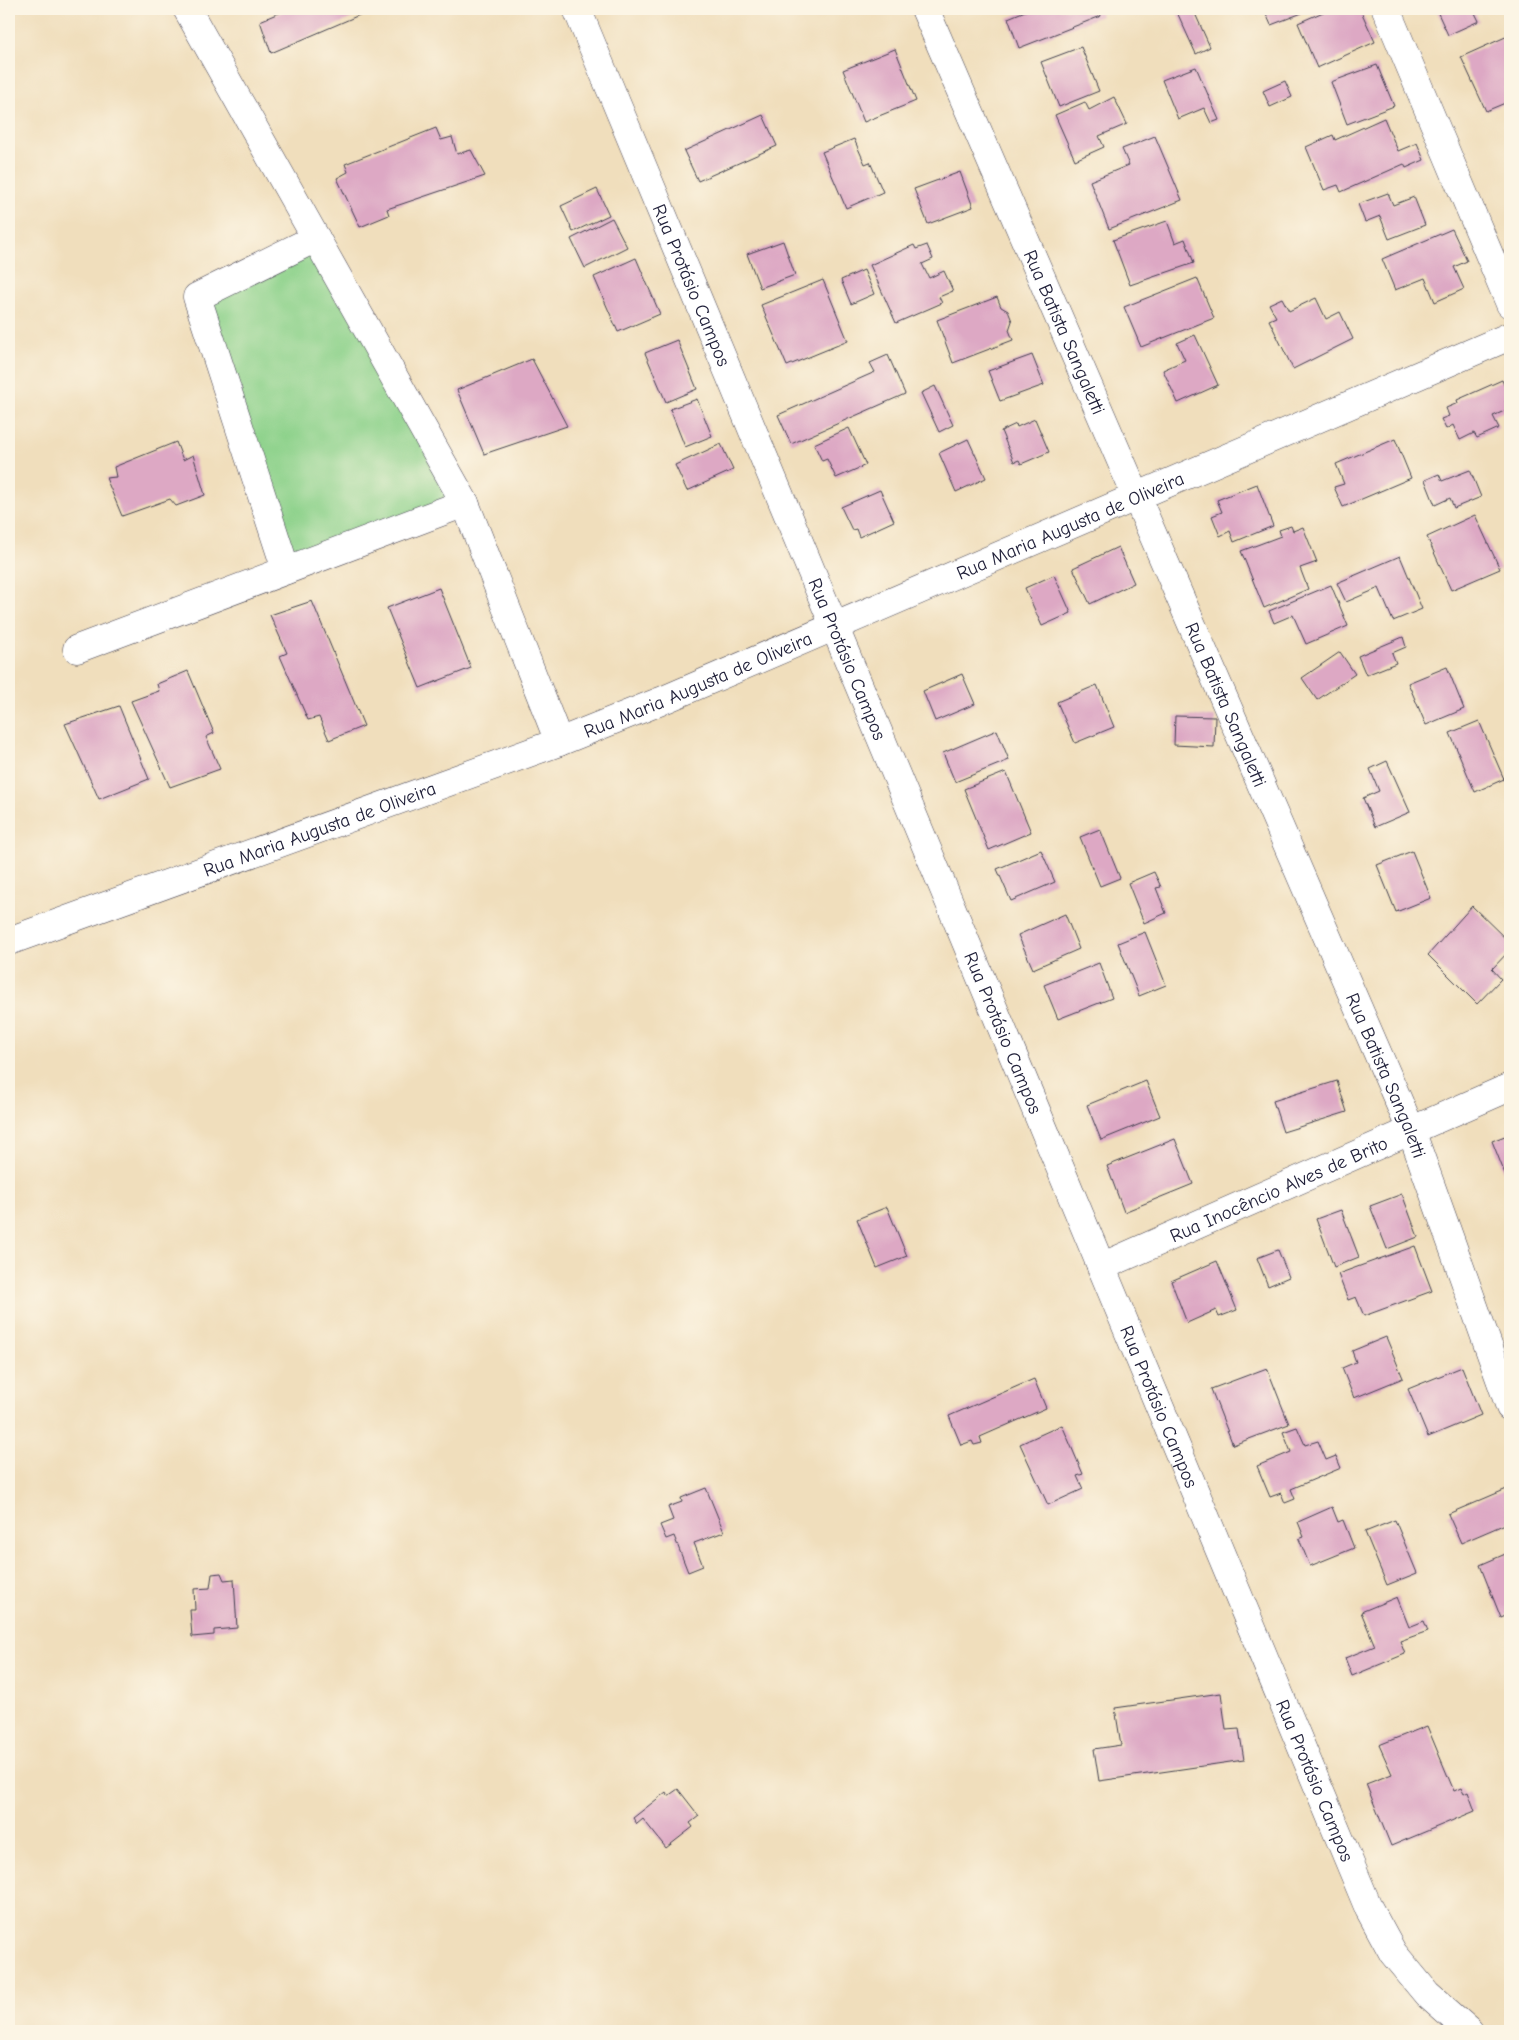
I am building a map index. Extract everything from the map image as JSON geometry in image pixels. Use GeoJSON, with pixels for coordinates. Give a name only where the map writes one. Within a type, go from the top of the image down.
{"type":"FeatureCollection","features":[{"type":"Feature","properties":{"kind":"street"},"geometry":{"type":"LineString","coordinates":[[187,9],[465,503],[559,742]]}},
{"type":"Feature","properties":{"kind":"street","name":"Rua Protásio Campos"},"geometry":{"type":"LineString","coordinates":[[577,9],[1369,1909],[1392,1953],[1427,1994],[1469,2031]]}},
{"type":"Feature","properties":{"kind":"street","name":"Rua Batista Sangaletti"},"geometry":{"type":"LineString","coordinates":[[925,9],[1411,1130],[1510,1407]]}},
{"type":"Feature","properties":{"kind":"street"},"geometry":{"type":"LineString","coordinates":[[1386,9],[1510,304]]}},
{"type":"Feature","properties":{"kind":"street"},"geometry":{"type":"LineString","coordinates":[[286,570],[197,297],[316,238]]}},
{"type":"Feature","properties":{"kind":"street","name":"Rua Maria Augusta de Oliveira"},"geometry":{"type":"LineString","coordinates":[[9,941],[559,742],[662,701],[1510,336]]}},
{"type":"Feature","properties":{"kind":"street"},"geometry":{"type":"LineString","coordinates":[[77,649],[465,503]]}},
{"type":"Feature","properties":{"kind":"street","name":"Rua Inocêncio Alves de Brito"},"geometry":{"type":"LineString","coordinates":[[1101,1267],[1510,1087]]}},
{"type":"Feature","properties":{"kind":"green space"},"geometry":{"type":"Polygon","coordinates":[[[316,238],[465,503],[286,570],[197,297],[316,238]]]}},
{"type":"Feature","properties":{"kind":"building"},"geometry":{"type":"Polygon","coordinates":[[[285,9],[362,9],[364,13],[271,53],[260,21],[285,9]]]}},
{"type":"Feature","properties":{"kind":"building"},"geometry":{"type":"Polygon","coordinates":[[[1030,9],[1099,9],[1101,16],[1019,48],[1008,18],[1030,9]]]}},
{"type":"Feature","properties":{"kind":"building"},"geometry":{"type":"Polygon","coordinates":[[[1193,9],[1210,47],[1196,54],[1176,10],[1193,9]]]}},
{"type":"Feature","properties":{"kind":"building"},"geometry":{"type":"Polygon","coordinates":[[[1264,9],[1300,9],[1302,13],[1271,25],[1264,9]]]}},
{"type":"Feature","properties":{"kind":"building"},"geometry":{"type":"Polygon","coordinates":[[[1330,9],[1360,9],[1375,42],[1317,68],[1298,23],[1330,9]]]}},
{"type":"Feature","properties":{"kind":"building"},"geometry":{"type":"Polygon","coordinates":[[[1436,9],[1473,9],[1479,21],[1448,35],[1436,9]]]}},
{"type":"Feature","properties":{"kind":"building"},"geometry":{"type":"Polygon","coordinates":[[[1510,35],[1510,101],[1486,111],[1461,57],[1510,35]]]}},
{"type":"Feature","properties":{"kind":"building"},"geometry":{"type":"Polygon","coordinates":[[[1081,47],[1099,91],[1059,107],[1041,62],[1081,47]]]}},
{"type":"Feature","properties":{"kind":"building"},"geometry":{"type":"Polygon","coordinates":[[[895,49],[916,101],[864,122],[843,70],[895,49]]]}},
{"type":"Feature","properties":{"kind":"building"},"geometry":{"type":"Polygon","coordinates":[[[1377,65],[1394,106],[1347,124],[1331,82],[1377,65]]]}},
{"type":"Feature","properties":{"kind":"building"},"geometry":{"type":"Polygon","coordinates":[[[1196,67],[1219,120],[1211,123],[1204,108],[1178,119],[1162,80],[1196,67]]]}},
{"type":"Feature","properties":{"kind":"building"},"geometry":{"type":"Polygon","coordinates":[[[1285,81],[1292,97],[1270,107],[1263,91],[1285,81]]]}},
{"type":"Feature","properties":{"kind":"building"},"geometry":{"type":"Polygon","coordinates":[[[1114,97],[1127,124],[1099,136],[1104,147],[1075,160],[1055,115],[1085,102],[1089,110],[1114,97]]]}},
{"type":"Feature","properties":{"kind":"building"},"geometry":{"type":"Polygon","coordinates":[[[763,115],[777,146],[698,181],[684,151],[763,115]]]}},
{"type":"Feature","properties":{"kind":"building"},"geometry":{"type":"Polygon","coordinates":[[[1384,118],[1398,151],[1417,143],[1424,160],[1406,168],[1404,164],[1341,192],[1338,185],[1324,190],[1306,147],[1333,135],[1335,140],[1384,118]]]}},
{"type":"Feature","properties":{"kind":"building"},"geometry":{"type":"Polygon","coordinates":[[[436,128],[441,140],[452,137],[457,154],[471,150],[485,176],[387,209],[389,215],[360,227],[337,178],[348,172],[345,164],[436,128]]]}},
{"type":"Feature","properties":{"kind":"building"},"geometry":{"type":"Polygon","coordinates":[[[1155,136],[1182,200],[1109,229],[1090,181],[1129,165],[1122,149],[1155,136]]]}},
{"type":"Feature","properties":{"kind":"building"},"geometry":{"type":"Polygon","coordinates":[[[854,139],[865,164],[870,162],[883,192],[846,208],[822,152],[854,139]]]}},
{"type":"Feature","properties":{"kind":"building"},"geometry":{"type":"Polygon","coordinates":[[[960,172],[973,207],[928,224],[914,189],[960,172]]]}},
{"type":"Feature","properties":{"kind":"building"},"geometry":{"type":"Polygon","coordinates":[[[597,189],[609,215],[573,232],[561,206],[597,189]]]}},
{"type":"Feature","properties":{"kind":"building"},"geometry":{"type":"Polygon","coordinates":[[[1388,193],[1393,205],[1414,197],[1425,225],[1389,239],[1380,216],[1365,222],[1358,204],[1388,193]]]}},
{"type":"Feature","properties":{"kind":"building"},"geometry":{"type":"Polygon","coordinates":[[[612,218],[627,247],[585,268],[571,239],[612,218]]]}},
{"type":"Feature","properties":{"kind":"building"},"geometry":{"type":"Polygon","coordinates":[[[1167,221],[1175,243],[1185,239],[1194,263],[1130,285],[1113,240],[1167,221]]]}},
{"type":"Feature","properties":{"kind":"building"},"geometry":{"type":"Polygon","coordinates":[[[1452,229],[1467,261],[1454,267],[1464,289],[1435,302],[1425,278],[1395,290],[1382,259],[1452,229]]]}},
{"type":"Feature","properties":{"kind":"building"},"geometry":{"type":"Polygon","coordinates":[[[783,241],[795,275],[760,288],[747,254],[783,241]]]}},
{"type":"Feature","properties":{"kind":"building"},"geometry":{"type":"Polygon","coordinates":[[[914,245],[916,249],[927,245],[933,259],[922,264],[929,278],[944,271],[953,291],[939,297],[942,303],[896,323],[870,265],[914,245]]]}},
{"type":"Feature","properties":{"kind":"building"},"geometry":{"type":"Polygon","coordinates":[[[636,258],[660,314],[618,332],[594,277],[636,258]]]}},
{"type":"Feature","properties":{"kind":"building"},"geometry":{"type":"Polygon","coordinates":[[[864,270],[874,294],[851,304],[841,280],[864,270]]]}},
{"type":"Feature","properties":{"kind":"building"},"geometry":{"type":"Polygon","coordinates":[[[1197,278],[1214,318],[1141,347],[1124,307],[1197,278]]]}},
{"type":"Feature","properties":{"kind":"building"},"geometry":{"type":"Polygon","coordinates":[[[823,280],[848,341],[787,366],[761,305],[823,280]]]}},
{"type":"Feature","properties":{"kind":"building"},"geometry":{"type":"Polygon","coordinates":[[[997,297],[1001,307],[1008,311],[1012,321],[1009,330],[1013,340],[953,363],[937,320],[997,297]]]}},
{"type":"Feature","properties":{"kind":"building"},"geometry":{"type":"Polygon","coordinates":[[[1282,298],[1289,311],[1316,298],[1326,319],[1340,312],[1353,339],[1293,369],[1269,320],[1276,317],[1269,304],[1282,298]]]}},
{"type":"Feature","properties":{"kind":"building"},"geometry":{"type":"Polygon","coordinates":[[[1195,335],[1218,385],[1178,403],[1163,370],[1185,360],[1177,343],[1195,335]]]}},
{"type":"Feature","properties":{"kind":"building"},"geometry":{"type":"Polygon","coordinates":[[[677,340],[697,389],[666,402],[645,353],[677,340]]]}},
{"type":"Feature","properties":{"kind":"building"},"geometry":{"type":"Polygon","coordinates":[[[888,355],[905,394],[791,444],[778,415],[875,372],[870,363],[888,355]]]}},
{"type":"Feature","properties":{"kind":"building"},"geometry":{"type":"Polygon","coordinates":[[[1032,355],[1044,385],[1000,401],[988,371],[1032,355]]]}},
{"type":"Feature","properties":{"kind":"building"},"geometry":{"type":"Polygon","coordinates":[[[532,359],[567,426],[484,454],[457,390],[532,359]]]}},
{"type":"Feature","properties":{"kind":"building"},"geometry":{"type":"Polygon","coordinates":[[[1502,380],[1510,399],[1505,401],[1509,409],[1493,416],[1499,428],[1477,438],[1474,433],[1460,440],[1453,425],[1446,429],[1441,419],[1449,416],[1446,408],[1458,403],[1457,400],[1502,380]]]}},
{"type":"Feature","properties":{"kind":"building"},"geometry":{"type":"Polygon","coordinates":[[[935,386],[953,425],[939,432],[921,393],[935,386]]]}},
{"type":"Feature","properties":{"kind":"building"},"geometry":{"type":"Polygon","coordinates":[[[697,399],[712,436],[685,447],[670,409],[697,399]]]}},
{"type":"Feature","properties":{"kind":"building"},"geometry":{"type":"Polygon","coordinates":[[[1035,419],[1049,452],[1021,464],[1019,460],[1014,462],[1001,431],[1016,424],[1017,427],[1035,419]]]}},
{"type":"Feature","properties":{"kind":"building"},"geometry":{"type":"Polygon","coordinates":[[[849,428],[866,465],[836,478],[827,459],[822,461],[814,444],[849,428]]]}},
{"type":"Feature","properties":{"kind":"building"},"geometry":{"type":"Polygon","coordinates":[[[968,439],[986,478],[956,492],[939,453],[968,439]]]}},
{"type":"Feature","properties":{"kind":"building"},"geometry":{"type":"Polygon","coordinates":[[[1395,439],[1411,478],[1343,507],[1334,487],[1344,484],[1336,464],[1395,439]]]}},
{"type":"Feature","properties":{"kind":"building"},"geometry":{"type":"Polygon","coordinates":[[[176,442],[183,460],[193,455],[205,495],[176,506],[170,499],[122,516],[106,478],[116,477],[114,467],[176,442]]]}},
{"type":"Feature","properties":{"kind":"building"},"geometry":{"type":"Polygon","coordinates":[[[721,444],[733,470],[687,491],[675,465],[721,444]]]}},
{"type":"Feature","properties":{"kind":"building"},"geometry":{"type":"Polygon","coordinates":[[[1470,470],[1481,497],[1454,508],[1450,498],[1435,505],[1425,480],[1439,474],[1442,481],[1470,470]]]}},
{"type":"Feature","properties":{"kind":"building"},"geometry":{"type":"Polygon","coordinates":[[[1257,484],[1273,526],[1234,542],[1230,531],[1220,536],[1212,516],[1222,512],[1217,500],[1257,484]]]}},
{"type":"Feature","properties":{"kind":"building"},"geometry":{"type":"Polygon","coordinates":[[[880,490],[894,521],[859,537],[856,529],[852,530],[841,507],[880,490]]]}},
{"type":"Feature","properties":{"kind":"building"},"geometry":{"type":"Polygon","coordinates":[[[1475,515],[1500,569],[1451,590],[1427,537],[1475,515]]]}},
{"type":"Feature","properties":{"kind":"building"},"geometry":{"type":"Polygon","coordinates":[[[1291,526],[1293,531],[1303,527],[1317,562],[1300,568],[1308,589],[1264,608],[1241,551],[1281,536],[1279,530],[1291,526]]]}},
{"type":"Feature","properties":{"kind":"building"},"geometry":{"type":"Polygon","coordinates":[[[1118,547],[1134,583],[1090,604],[1073,568],[1118,547]]]}},
{"type":"Feature","properties":{"kind":"building"},"geometry":{"type":"Polygon","coordinates":[[[1400,556],[1422,609],[1393,621],[1379,588],[1346,602],[1337,583],[1400,556]]]}},
{"type":"Feature","properties":{"kind":"building"},"geometry":{"type":"Polygon","coordinates":[[[1054,575],[1071,613],[1042,626],[1025,588],[1054,575]]]}},
{"type":"Feature","properties":{"kind":"building"},"geometry":{"type":"Polygon","coordinates":[[[1331,585],[1348,626],[1306,644],[1293,615],[1274,623],[1269,611],[1331,585]]]}},
{"type":"Feature","properties":{"kind":"building"},"geometry":{"type":"Polygon","coordinates":[[[439,588],[471,668],[420,688],[387,608],[439,588]]]}},
{"type":"Feature","properties":{"kind":"building"},"geometry":{"type":"Polygon","coordinates":[[[312,601],[364,726],[329,740],[319,717],[308,720],[280,656],[287,653],[270,615],[312,601]]]}},
{"type":"Feature","properties":{"kind":"building"},"geometry":{"type":"Polygon","coordinates":[[[1403,637],[1406,647],[1392,653],[1396,663],[1366,675],[1358,656],[1403,637]]]}},
{"type":"Feature","properties":{"kind":"building"},"geometry":{"type":"Polygon","coordinates":[[[1340,652],[1355,674],[1317,700],[1302,678],[1340,652]]]}},
{"type":"Feature","properties":{"kind":"building"},"geometry":{"type":"Polygon","coordinates":[[[1447,667],[1464,709],[1426,725],[1408,683],[1447,667]]]}},
{"type":"Feature","properties":{"kind":"building"},"geometry":{"type":"Polygon","coordinates":[[[188,671],[214,733],[206,737],[220,769],[170,787],[131,701],[159,691],[157,684],[188,671]]]}},
{"type":"Feature","properties":{"kind":"building"},"geometry":{"type":"Polygon","coordinates":[[[962,674],[975,704],[935,721],[923,691],[962,674]]]}},
{"type":"Feature","properties":{"kind":"building"},"geometry":{"type":"Polygon","coordinates":[[[1097,685],[1114,727],[1075,743],[1057,702],[1097,685]]]}},
{"type":"Feature","properties":{"kind":"building"},"geometry":{"type":"Polygon","coordinates":[[[119,706],[149,779],[99,799],[65,724],[119,706]]]}},
{"type":"Feature","properties":{"kind":"building"},"geometry":{"type":"Polygon","coordinates":[[[1175,716],[1215,717],[1214,747],[1174,745],[1175,716]]]}},
{"type":"Feature","properties":{"kind":"building"},"geometry":{"type":"Polygon","coordinates":[[[1479,721],[1504,779],[1475,792],[1450,733],[1479,721]]]}},
{"type":"Feature","properties":{"kind":"building"},"geometry":{"type":"Polygon","coordinates":[[[997,730],[1009,760],[955,782],[943,753],[997,730]]]}},
{"type":"Feature","properties":{"kind":"building"},"geometry":{"type":"Polygon","coordinates":[[[1387,761],[1410,812],[1375,827],[1363,798],[1379,791],[1370,769],[1387,761]]]}},
{"type":"Feature","properties":{"kind":"building"},"geometry":{"type":"Polygon","coordinates":[[[1006,772],[1031,832],[989,850],[964,789],[1006,772]]]}},
{"type":"Feature","properties":{"kind":"building"},"geometry":{"type":"Polygon","coordinates":[[[1100,829],[1120,878],[1100,886],[1080,837],[1100,829]]]}},
{"type":"Feature","properties":{"kind":"building"},"geometry":{"type":"Polygon","coordinates":[[[1041,850],[1055,882],[1011,901],[997,869],[1041,850]]]}},
{"type":"Feature","properties":{"kind":"building"},"geometry":{"type":"Polygon","coordinates":[[[1412,851],[1431,898],[1396,912],[1377,865],[1412,851]]]}},
{"type":"Feature","properties":{"kind":"building"},"geometry":{"type":"Polygon","coordinates":[[[1154,872],[1161,887],[1156,888],[1166,913],[1144,923],[1128,883],[1154,872]]]}},
{"type":"Feature","properties":{"kind":"building"},"geometry":{"type":"Polygon","coordinates":[[[1472,906],[1510,943],[1510,950],[1492,969],[1501,979],[1477,1004],[1428,955],[1472,906]]]}},
{"type":"Feature","properties":{"kind":"building"},"geometry":{"type":"Polygon","coordinates":[[[1065,914],[1079,949],[1033,969],[1018,935],[1065,914]]]}},
{"type":"Feature","properties":{"kind":"building"},"geometry":{"type":"Polygon","coordinates":[[[1145,932],[1166,985],[1139,996],[1118,943],[1145,932]]]}},
{"type":"Feature","properties":{"kind":"building"},"geometry":{"type":"Polygon","coordinates":[[[1099,963],[1112,998],[1058,1019],[1044,985],[1099,963]]]}},
{"type":"Feature","properties":{"kind":"building"},"geometry":{"type":"Polygon","coordinates":[[[1146,1081],[1160,1116],[1101,1140],[1087,1105],[1146,1081]]]}},
{"type":"Feature","properties":{"kind":"building"},"geometry":{"type":"Polygon","coordinates":[[[1337,1081],[1347,1112],[1283,1132],[1273,1101],[1337,1081]]]}},
{"type":"Feature","properties":{"kind":"building"},"geometry":{"type":"Polygon","coordinates":[[[1510,1134],[1510,1178],[1507,1179],[1492,1141],[1510,1134]]]}},
{"type":"Feature","properties":{"kind":"building"},"geometry":{"type":"Polygon","coordinates":[[[1175,1139],[1193,1184],[1124,1212],[1107,1166],[1175,1139]]]}},
{"type":"Feature","properties":{"kind":"building"},"geometry":{"type":"Polygon","coordinates":[[[1402,1194],[1418,1237],[1387,1249],[1370,1206],[1402,1194]]]}},
{"type":"Feature","properties":{"kind":"building"},"geometry":{"type":"Polygon","coordinates":[[[887,1207],[907,1256],[877,1268],[857,1219],[887,1207]]]}},
{"type":"Feature","properties":{"kind":"building"},"geometry":{"type":"Polygon","coordinates":[[[1341,1210],[1359,1257],[1334,1267],[1316,1219],[1341,1210]]]}},
{"type":"Feature","properties":{"kind":"building"},"geometry":{"type":"Polygon","coordinates":[[[1415,1246],[1432,1291],[1364,1316],[1356,1297],[1348,1300],[1338,1274],[1415,1246]]]}},
{"type":"Feature","properties":{"kind":"building"},"geometry":{"type":"Polygon","coordinates":[[[1278,1250],[1289,1277],[1268,1286],[1257,1258],[1278,1250]]]}},
{"type":"Feature","properties":{"kind":"building"},"geometry":{"type":"Polygon","coordinates":[[[1217,1261],[1237,1310],[1219,1317],[1216,1310],[1187,1323],[1171,1281],[1217,1261]]]}},
{"type":"Feature","properties":{"kind":"building"},"geometry":{"type":"Polygon","coordinates":[[[1386,1337],[1403,1378],[1354,1398],[1342,1368],[1356,1362],[1352,1351],[1386,1337]]]}},
{"type":"Feature","properties":{"kind":"building"},"geometry":{"type":"Polygon","coordinates":[[[1462,1367],[1481,1415],[1428,1437],[1408,1389],[1462,1367]]]}},
{"type":"Feature","properties":{"kind":"building"},"geometry":{"type":"Polygon","coordinates":[[[1267,1368],[1289,1424],[1233,1445],[1211,1389],[1267,1368]]]}},
{"type":"Feature","properties":{"kind":"building"},"geometry":{"type":"Polygon","coordinates":[[[1034,1379],[1046,1408],[980,1437],[982,1443],[974,1445],[972,1441],[961,1445],[949,1416],[1034,1379]]]}},
{"type":"Feature","properties":{"kind":"building"},"geometry":{"type":"Polygon","coordinates":[[[1062,1425],[1083,1474],[1077,1476],[1083,1489],[1048,1505],[1020,1444],[1062,1425]]]}},
{"type":"Feature","properties":{"kind":"building"},"geometry":{"type":"Polygon","coordinates":[[[1297,1427],[1305,1445],[1318,1441],[1326,1460],[1336,1456],[1341,1468],[1291,1489],[1295,1499],[1285,1503],[1281,1493],[1270,1497],[1257,1466],[1291,1452],[1283,1432],[1297,1427]]]}},
{"type":"Feature","properties":{"kind":"building"},"geometry":{"type":"Polygon","coordinates":[[[706,1488],[724,1532],[694,1543],[703,1566],[688,1572],[674,1536],[666,1539],[660,1525],[673,1520],[668,1507],[682,1502],[681,1498],[706,1488]]]}},
{"type":"Feature","properties":{"kind":"building"},"geometry":{"type":"Polygon","coordinates":[[[1509,1488],[1510,1522],[1461,1543],[1448,1514],[1509,1488]]]}},
{"type":"Feature","properties":{"kind":"building"},"geometry":{"type":"Polygon","coordinates":[[[1332,1507],[1338,1522],[1343,1520],[1354,1548],[1310,1566],[1299,1539],[1304,1537],[1298,1522],[1332,1507]]]}},
{"type":"Feature","properties":{"kind":"building"},"geometry":{"type":"Polygon","coordinates":[[[1395,1520],[1417,1573],[1387,1585],[1365,1532],[1395,1520]]]}},
{"type":"Feature","properties":{"kind":"building"},"geometry":{"type":"Polygon","coordinates":[[[1510,1552],[1510,1614],[1501,1618],[1480,1565],[1510,1552]]]}},
{"type":"Feature","properties":{"kind":"building"},"geometry":{"type":"Polygon","coordinates":[[[221,1573],[224,1580],[234,1579],[237,1628],[214,1630],[214,1635],[192,1637],[190,1610],[195,1610],[194,1589],[210,1588],[212,1574],[221,1573]]]}},
{"type":"Feature","properties":{"kind":"building"},"geometry":{"type":"Polygon","coordinates":[[[1397,1597],[1409,1627],[1424,1621],[1428,1631],[1400,1641],[1405,1654],[1352,1676],[1345,1658],[1375,1646],[1361,1612],[1397,1597]]]}},
{"type":"Feature","properties":{"kind":"building"},"geometry":{"type":"Polygon","coordinates":[[[1221,1693],[1226,1730],[1239,1729],[1244,1760],[1099,1781],[1094,1749],[1121,1745],[1115,1708],[1221,1693]]]}},
{"type":"Feature","properties":{"kind":"building"},"geometry":{"type":"Polygon","coordinates":[[[1427,1726],[1454,1791],[1461,1788],[1464,1794],[1468,1792],[1475,1811],[1391,1846],[1366,1784],[1392,1774],[1379,1745],[1427,1726]]]}},
{"type":"Feature","properties":{"kind":"building"},"geometry":{"type":"Polygon","coordinates":[[[678,1789],[699,1816],[690,1823],[693,1827],[666,1848],[643,1819],[637,1824],[633,1818],[666,1792],[668,1796],[678,1789]]]}}]}
